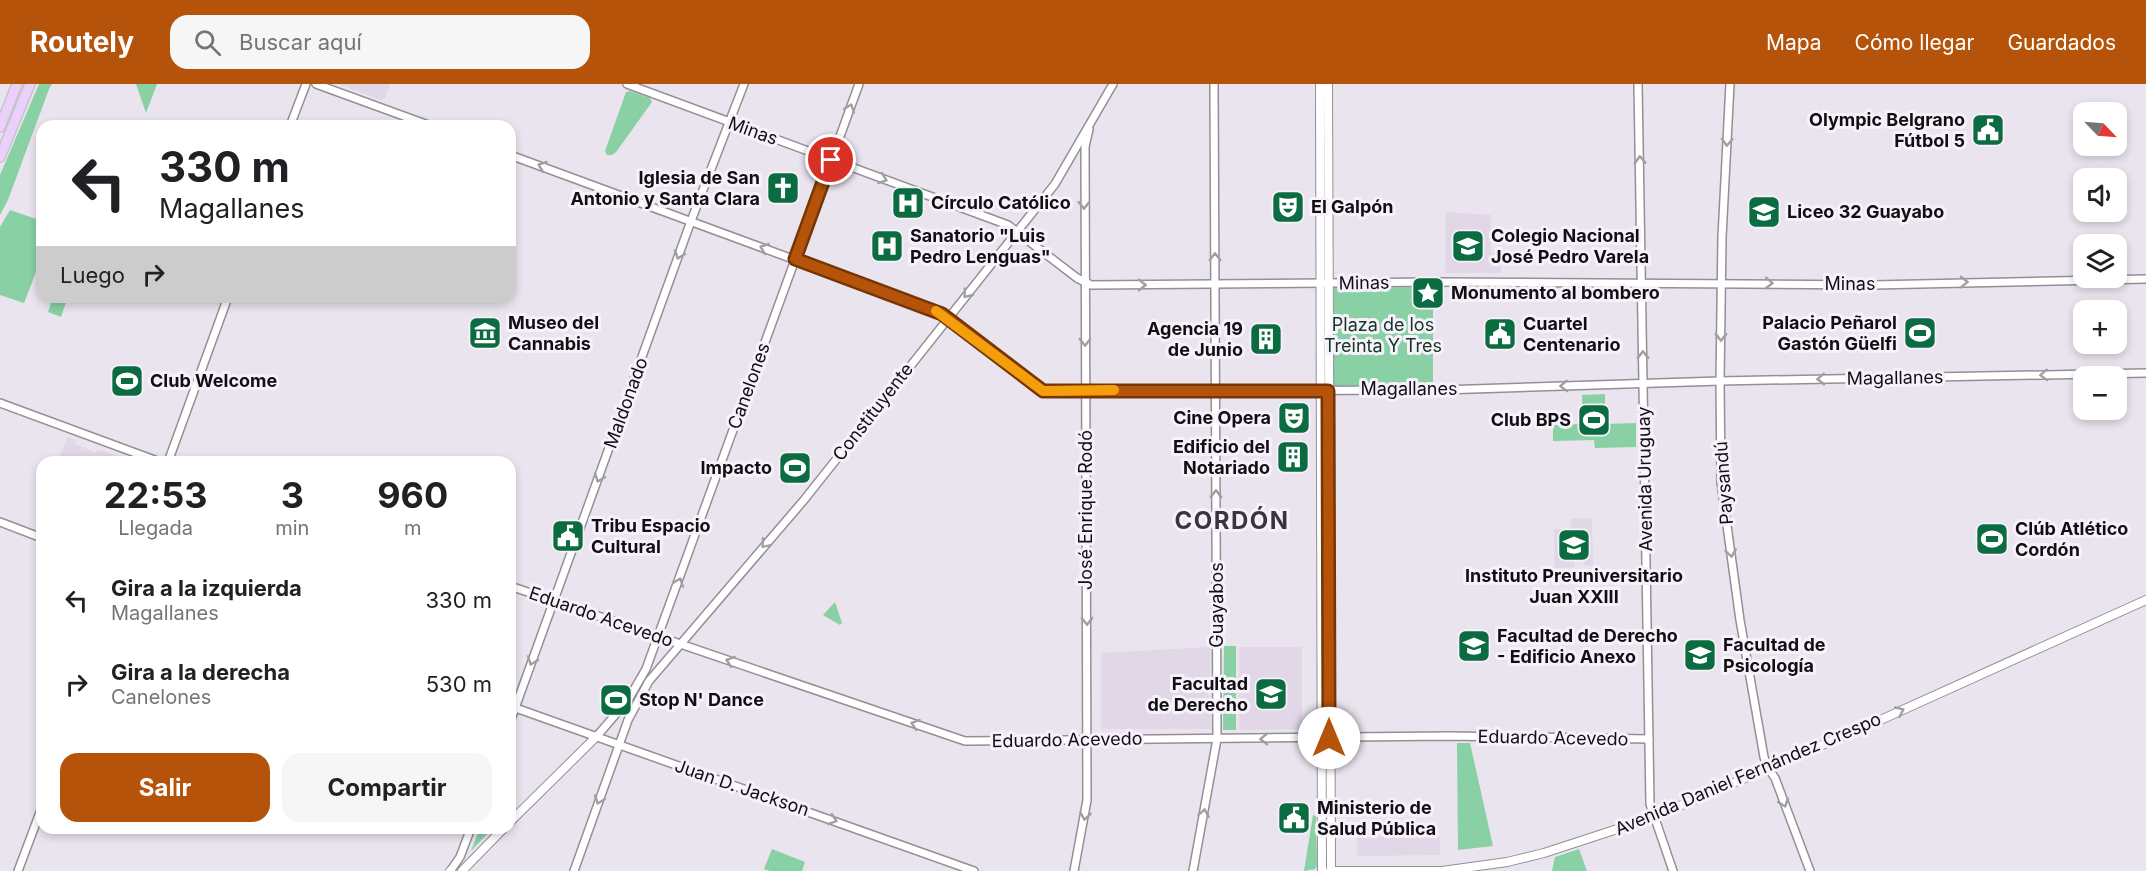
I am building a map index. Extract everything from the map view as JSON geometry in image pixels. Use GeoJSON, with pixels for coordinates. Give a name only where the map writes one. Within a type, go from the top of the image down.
{"type":"FeatureCollection","features":[{"type":"Feature","properties":{"kind":"main road"},"geometry":{"type":"LineString","coordinates":[[0,127],[17,84]]}},
{"type":"Feature","properties":{"kind":"main road"},"geometry":{"type":"LineString","coordinates":[[0,157],[30,84]]}},
{"type":"Feature","properties":{"kind":"main road"},"geometry":{"type":"LineString","coordinates":[[1320,84],[1324,283]]}},
{"type":"Feature","properties":{"kind":"main road"},"geometry":{"type":"LineString","coordinates":[[1328,84],[1323,391],[1326,738],[1330,871]]}},
{"type":"Feature","properties":{"kind":"main road","name":"Avenida Daniel Fernández Crespo"},"geometry":{"type":"LineString","coordinates":[[1330,871],[1442,871],[1507,862],[1544,853],[1654,818],[2146,600]]}},
{"type":"Feature","properties":{"kind":"main road"},"geometry":{"type":"LineString","coordinates":[[516,816],[597,736]]}},
{"type":"Feature","properties":{"kind":"main road"},"geometry":{"type":"LineString","coordinates":[[1322,871],[1326,738]]}},
{"type":"Feature","properties":{"kind":"main road"},"geometry":{"type":"LineString","coordinates":[[462,871],[498,834]]}},
{"type":"Feature","properties":{"kind":"street"},"geometry":{"type":"LineString","coordinates":[[292,120],[306,84]]}},
{"type":"Feature","properties":{"kind":"street"},"geometry":{"type":"LineString","coordinates":[[316,84],[415,120]]}},
{"type":"Feature","properties":{"kind":"street","name":"Minas"},"geometry":{"type":"LineString","coordinates":[[627,84],[1008,225],[1084,284],[1091,285],[1643,282],[1873,285],[2146,279]]}},
{"type":"Feature","properties":{"kind":"street","name":"Maldonado"},"geometry":{"type":"LineString","coordinates":[[516,699],[554,601],[691,221],[744,84]]}},
{"type":"Feature","properties":{"kind":"street","name":"Canelones"},"geometry":{"type":"LineString","coordinates":[[597,736],[636,688],[659,637],[859,84]]}},
{"type":"Feature","properties":{"kind":"street","name":"Constituyente"},"geometry":{"type":"LineString","coordinates":[[619,745],[628,720],[654,674],[804,500],[1055,184],[1113,84]]}},
{"type":"Feature","properties":{"kind":"street","name":"Guayabos"},"geometry":{"type":"LineString","coordinates":[[1193,871],[1217,739],[1214,84]]}},
{"type":"Feature","properties":{"kind":"street","name":"Avenida Uruguay"},"geometry":{"type":"LineString","coordinates":[[1638,84],[1650,804],[1672,871]]}},
{"type":"Feature","properties":{"kind":"street","name":"Paysandú"},"geometry":{"type":"LineString","coordinates":[[1730,84],[1722,237],[1720,381],[1722,490],[1740,620],[1768,768],[1775,778],[1810,871]]}},
{"type":"Feature","properties":{"kind":"street","name":"Constituyente"},"geometry":{"type":"LineString","coordinates":[[1085,147],[1092,118]]}},
{"type":"Feature","properties":{"kind":"street","name":"José Enrique Rodó"},"geometry":{"type":"LineString","coordinates":[[1074,871],[1087,809],[1085,147]]}},
{"type":"Feature","properties":{"kind":"street","name":"Magallanes"},"geometry":{"type":"LineString","coordinates":[[516,157],[937,312],[1043,391],[1441,390],[1720,381],[2146,373]]}},
{"type":"Feature","properties":{"kind":"street"},"geometry":{"type":"LineString","coordinates":[[170,456],[226,303]]}},
{"type":"Feature","properties":{"kind":"street"},"geometry":{"type":"LineString","coordinates":[[0,403],[144,456]]}},
{"type":"Feature","properties":{"kind":"street"},"geometry":{"type":"LineString","coordinates":[[0,522],[36,536]]}},
{"type":"Feature","properties":{"kind":"street","name":"Eduardo Acevedo"},"geometry":{"type":"LineString","coordinates":[[516,588],[960,740],[1491,736],[1649,739]]}},
{"type":"Feature","properties":{"kind":"street","name":"Juan D. Jackson"},"geometry":{"type":"LineString","coordinates":[[516,708],[974,871]]}},
{"type":"Feature","properties":{"kind":"street"},"geometry":{"type":"LineString","coordinates":[[574,871],[619,745]]}},
{"type":"Feature","properties":{"kind":"street"},"geometry":{"type":"LineString","coordinates":[[18,871],[36,823]]}},
{"type":"Feature","properties":{"kind":"street"},"geometry":{"type":"LineString","coordinates":[[451,870],[460,856],[469,834]]}},
{"type":"Feature","properties":{"kind":"shaded area"},"geometry":{"type":"Polygon","coordinates":[[[338,84],[390,84],[385,98],[381,100],[338,84]]]}},
{"type":"Feature","properties":{"kind":"shaded area","name":"Colegio Nacional José Pedro Varela"},"geometry":{"type":"Polygon","coordinates":[[[1446,212],[1491,215],[1491,253],[1501,253],[1501,273],[1445,273],[1446,212]]]}},
{"type":"Feature","properties":{"kind":"shaded area"},"geometry":{"type":"Polygon","coordinates":[[[67,437],[76,440],[75,444],[94,452],[101,450],[117,456],[60,456],[67,437]]]}},
{"type":"Feature","properties":{"kind":"shaded area","name":"Instituto Preuniversitario Juan XXIII"},"geometry":{"type":"Polygon","coordinates":[[[1592,518],[1593,566],[1584,566],[1584,561],[1575,561],[1574,567],[1555,568],[1554,529],[1571,529],[1571,519],[1592,518]]]}},
{"type":"Feature","properties":{"kind":"shaded area"},"geometry":{"type":"Polygon","coordinates":[[[1210,647],[1210,684],[1207,687],[1207,695],[1211,698],[1211,729],[1101,729],[1101,653],[1210,647]]]}},
{"type":"Feature","properties":{"kind":"shaded area","name":"Facultad de Derecho"},"geometry":{"type":"Polygon","coordinates":[[[1239,647],[1302,647],[1302,729],[1239,730],[1239,647]]]}},
{"type":"Feature","properties":{"kind":"shaded area"},"geometry":{"type":"Polygon","coordinates":[[[1440,836],[1440,855],[1357,856],[1357,837],[1440,836]]]}},
{"type":"Feature","properties":{"kind":"green space"},"geometry":{"type":"Polygon","coordinates":[[[39,84],[52,84],[36,120],[8,200],[0,215],[0,175],[39,84]]]}},
{"type":"Feature","properties":{"kind":"green space"},"geometry":{"type":"Polygon","coordinates":[[[136,84],[157,84],[146,113],[136,84]]]}},
{"type":"Feature","properties":{"kind":"green space"},"geometry":{"type":"Polygon","coordinates":[[[630,91],[650,98],[652,102],[616,152],[607,155],[605,151],[626,92],[630,91]]]}},
{"type":"Feature","properties":{"kind":"green space"},"geometry":{"type":"Polygon","coordinates":[[[10,210],[36,219],[36,272],[24,303],[0,295],[0,227],[10,210]]]}},
{"type":"Feature","properties":{"kind":"green space","name":"Plaza de los Treinta Y Tres"},"geometry":{"type":"Polygon","coordinates":[[[1433,287],[1433,384],[1334,386],[1334,288],[1433,287]]]}},
{"type":"Feature","properties":{"kind":"green space"},"geometry":{"type":"Polygon","coordinates":[[[51,303],[66,303],[61,317],[48,312],[51,303]]]}},
{"type":"Feature","properties":{"kind":"green space","name":"Club BPS"},"geometry":{"type":"Polygon","coordinates":[[[1605,394],[1605,424],[1636,423],[1636,447],[1595,448],[1594,440],[1553,441],[1553,425],[1583,424],[1582,395],[1605,394]]]}},
{"type":"Feature","properties":{"kind":"green space"},"geometry":{"type":"Polygon","coordinates":[[[835,602],[842,623],[840,625],[823,615],[835,602]]]}},
{"type":"Feature","properties":{"kind":"green space"},"geometry":{"type":"Polygon","coordinates":[[[1224,646],[1236,646],[1236,730],[1223,730],[1224,646]]]}},
{"type":"Feature","properties":{"kind":"green space"},"geometry":{"type":"Polygon","coordinates":[[[1457,743],[1470,743],[1493,846],[1458,850],[1457,743]]]}},
{"type":"Feature","properties":{"kind":"green space"},"geometry":{"type":"Polygon","coordinates":[[[1313,815],[1316,816],[1317,866],[1315,869],[1304,871],[1313,815]]]}},
{"type":"Feature","properties":{"kind":"green space"},"geometry":{"type":"Polygon","coordinates":[[[477,834],[487,834],[471,851],[477,834]]]}},
{"type":"Feature","properties":{"kind":"green space"},"geometry":{"type":"Polygon","coordinates":[[[772,849],[805,862],[802,871],[764,869],[772,849]]]}},
{"type":"Feature","properties":{"kind":"green space"},"geometry":{"type":"Polygon","coordinates":[[[1579,849],[1587,871],[1552,871],[1555,857],[1579,849]]]}},
{"type":"Feature","properties":{"kind":"slow traffic"},"geometry":{"type":"LineString","coordinates":[[936,311],[1043,391],[1114,390]]}},
{"type":"Feature","properties":{"kind":"place","name":"Olympic Belgrano Fútbol 5"},"geometry":{"type":"Point","coordinates":[1988,130]}},
{"type":"Feature","properties":{"kind":"place","name":"Iglesia de San Antonio y Santa Clara"},"geometry":{"type":"Point","coordinates":[783,188]}},
{"type":"Feature","properties":{"kind":"place","name":"Círculo Católico"},"geometry":{"type":"Point","coordinates":[908,203]}},
{"type":"Feature","properties":{"kind":"place","name":"El Galpón"},"geometry":{"type":"Point","coordinates":[1288,207]}},
{"type":"Feature","properties":{"kind":"place","name":"Liceo 32 Guayabo"},"geometry":{"type":"Point","coordinates":[1764,212]}},
{"type":"Feature","properties":{"kind":"place","name":"Sanatorio \"Luis Pedro Lenguas\""},"geometry":{"type":"Point","coordinates":[887,246]}},
{"type":"Feature","properties":{"kind":"place","name":"Colegio Nacional José Pedro Varela"},"geometry":{"type":"Point","coordinates":[1468,246]}},
{"type":"Feature","properties":{"kind":"place","name":"Monumento al bombero"},"geometry":{"type":"Point","coordinates":[1428,293]}},
{"type":"Feature","properties":{"kind":"place","name":"Museo del Cannabis"},"geometry":{"type":"Point","coordinates":[485,333]}},
{"type":"Feature","properties":{"kind":"place","name":"Palacio Peñarol Gastón Güelfi"},"geometry":{"type":"Point","coordinates":[1920,333]}},
{"type":"Feature","properties":{"kind":"place","name":"Cuartel Centenario"},"geometry":{"type":"Point","coordinates":[1500,334]}},
{"type":"Feature","properties":{"kind":"place","name":"Agencia 19 de Junio"},"geometry":{"type":"Point","coordinates":[1266,339]}},
{"type":"Feature","properties":{"kind":"place","name":"Club Welcome"},"geometry":{"type":"Point","coordinates":[127,381]}},
{"type":"Feature","properties":{"kind":"place","name":"Cine Opera"},"geometry":{"type":"Point","coordinates":[1294,418]}},
{"type":"Feature","properties":{"kind":"place","name":"Club BPS"},"geometry":{"type":"Point","coordinates":[1594,420]}},
{"type":"Feature","properties":{"kind":"place","name":"Edificio del Notariado"},"geometry":{"type":"Point","coordinates":[1293,457]}},
{"type":"Feature","properties":{"kind":"place","name":"Impacto"},"geometry":{"type":"Point","coordinates":[795,468]}},
{"type":"Feature","properties":{"kind":"place","name":"Tribu Espacio Cultural"},"geometry":{"type":"Point","coordinates":[568,536]}},
{"type":"Feature","properties":{"kind":"place","name":"Clúb Atlético Cordón"},"geometry":{"type":"Point","coordinates":[1992,539]}},
{"type":"Feature","properties":{"kind":"place","name":"Instituto Preuniversitario Juan XXIII"},"geometry":{"type":"Point","coordinates":[1574,545]}},
{"type":"Feature","properties":{"kind":"place","name":"Facultad de Derecho - Edificio Anexo"},"geometry":{"type":"Point","coordinates":[1474,646]}},
{"type":"Feature","properties":{"kind":"place","name":"Facultad de Psicología"},"geometry":{"type":"Point","coordinates":[1700,655]}},
{"type":"Feature","properties":{"kind":"place","name":"Facultad de Derecho"},"geometry":{"type":"Point","coordinates":[1271,694]}},
{"type":"Feature","properties":{"kind":"place","name":"Stop N' Dance"},"geometry":{"type":"Point","coordinates":[616,700]}},
{"type":"Feature","properties":{"kind":"place","name":"Ministerio de Salud Pública"},"geometry":{"type":"Point","coordinates":[1294,818]}},
{"type":"Feature","properties":{"kind":"district","name":"CORDÓN"},"geometry":{"type":"Point","coordinates":[1232,521]}},
{"type":"Feature","properties":{"kind":"route"},"geometry":{"type":"LineString","coordinates":[[831,160],[795,259],[942,314],[1043,391],[1328,391],[1329,738]]}}]}
